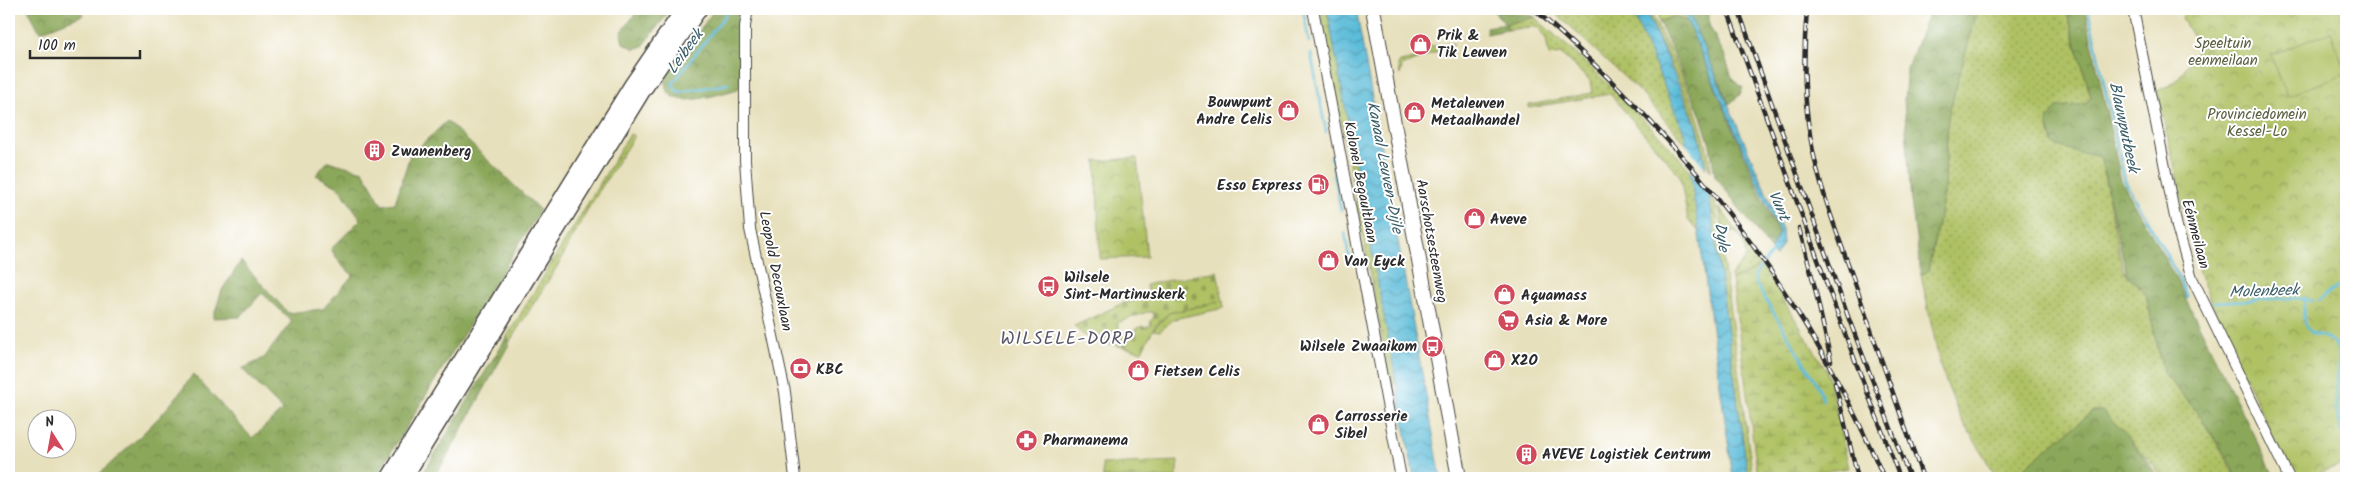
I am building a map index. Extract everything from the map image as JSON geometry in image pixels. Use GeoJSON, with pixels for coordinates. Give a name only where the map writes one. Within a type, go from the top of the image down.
{"type":"FeatureCollection","features":[{"type":"Feature","properties":{"kind":"highway"},"geometry":{"type":"LineString","coordinates":[[389,478],[627,93],[684,9]]}},
{"type":"Feature","properties":{"kind":"highway"},"geometry":{"type":"LineString","coordinates":[[404,478],[636,101],[699,9]]}},
{"type":"Feature","properties":{"kind":"main road","name":"Aarschotsesteenweg"},"geometry":{"type":"LineString","coordinates":[[1373,9],[1460,478]]}},
{"type":"Feature","properties":{"kind":"street","name":"Leopold Decouxlaan"},"geometry":{"type":"LineString","coordinates":[[748,9],[745,26],[745,160],[748,211],[753,248],[785,392],[795,478]]}},
{"type":"Feature","properties":{"kind":"street","name":"Kolonel Begaultlaan"},"geometry":{"type":"LineString","coordinates":[[1313,9],[1401,478]]}},
{"type":"Feature","properties":{"kind":"street","name":"Eénmeilaan"},"geometry":{"type":"LineString","coordinates":[[2133,9],[2138,44],[2177,227],[2192,278],[2289,478]]}},
{"type":"Feature","properties":{"kind":"green space"},"geometry":{"type":"Polygon","coordinates":[[[28,9],[80,9],[83,15],[40,32],[28,9]]]}},
{"type":"Feature","properties":{"kind":"green space"},"geometry":{"type":"Polygon","coordinates":[[[639,9],[671,9],[643,46],[635,49],[623,43],[621,33],[639,9]]]}},
{"type":"Feature","properties":{"kind":"green space"},"geometry":{"type":"Polygon","coordinates":[[[715,9],[743,9],[739,25],[740,87],[736,90],[692,100],[672,96],[667,89],[666,77],[715,9]]]}},
{"type":"Feature","properties":{"kind":"green space"},"geometry":{"type":"Polygon","coordinates":[[[1320,9],[1327,9],[1396,378],[1394,378],[1395,385],[1391,386],[1320,9]]]}},
{"type":"Feature","properties":{"kind":"green space"},"geometry":{"type":"Polygon","coordinates":[[[1491,9],[1525,9],[1589,65],[1663,139],[1691,171],[1699,232],[1688,220],[1680,176],[1610,94],[1529,108],[1529,105],[1592,93],[1590,81],[1561,54],[1549,56],[1546,39],[1537,26],[1507,30],[1506,24],[1510,23],[1506,23],[1491,9]]]}},
{"type":"Feature","properties":{"kind":"green space"},"geometry":{"type":"Polygon","coordinates":[[[1551,9],[1631,9],[1685,134],[1687,145],[1639,91],[1551,9]]]}},
{"type":"Feature","properties":{"kind":"green space"},"geometry":{"type":"Polygon","coordinates":[[[1645,9],[1649,9],[1686,88],[1701,129],[1711,171],[1705,162],[1700,133],[1692,113],[1645,9]]]}},
{"type":"Feature","properties":{"kind":"green space"},"geometry":{"type":"Polygon","coordinates":[[[1662,9],[1682,9],[1688,22],[1675,16],[1659,22],[1658,17],[1662,9]]]}},
{"type":"Feature","properties":{"kind":"green space"},"geometry":{"type":"Polygon","coordinates":[[[1687,9],[1709,9],[1709,25],[1724,54],[1733,80],[1743,88],[1739,96],[1729,104],[1687,9]]]}},
{"type":"Feature","properties":{"kind":"green space"},"geometry":{"type":"Polygon","coordinates":[[[1930,9],[1974,9],[1976,16],[1948,117],[1944,195],[1928,271],[1921,275],[1911,201],[1904,99],[1907,69],[1930,9]]]}},
{"type":"Feature","properties":{"kind":"green space"},"geometry":{"type":"Polygon","coordinates":[[[1974,9],[2066,9],[2091,97],[2085,104],[2079,153],[2100,155],[2123,270],[2146,294],[2163,372],[2198,413],[2238,478],[2162,478],[2155,467],[2100,411],[2093,411],[2013,478],[1997,478],[1959,415],[1941,369],[1921,275],[1928,271],[1944,195],[1948,117],[1975,16],[1974,9]]]}},
{"type":"Feature","properties":{"kind":"green space"},"geometry":{"type":"Polygon","coordinates":[[[2066,9],[2085,9],[2121,180],[2175,277],[2275,478],[2238,478],[2235,476],[2234,469],[2198,413],[2163,372],[2146,294],[2126,272],[2100,155],[2079,153],[2053,144],[2047,121],[2057,107],[2085,104],[2091,97],[2066,9]]]}},
{"type":"Feature","properties":{"kind":"green space","name":"Provinciedomein Kessel-Lo"},"geometry":{"type":"Polygon","coordinates":[[[2187,9],[2346,9],[2346,463],[2305,478],[2292,478],[2216,315],[2199,273],[2157,91],[2176,82],[2199,47],[2182,19],[2187,9]]]}},
{"type":"Feature","properties":{"kind":"green space"},"geometry":{"type":"Polygon","coordinates":[[[1494,11],[1536,17],[1506,24],[1507,30],[1487,34],[1486,27],[1505,24],[1494,11]]]}},
{"type":"Feature","properties":{"kind":"green space"},"geometry":{"type":"Polygon","coordinates":[[[1675,16],[1688,22],[1779,235],[1771,250],[1715,176],[1710,145],[1701,116],[1659,22],[1675,16]]]}},
{"type":"Feature","properties":{"kind":"green space"},"geometry":{"type":"Polygon","coordinates":[[[2331,32],[2346,73],[2287,96],[2271,55],[2331,32]]]}},
{"type":"Feature","properties":{"kind":"green space"},"geometry":{"type":"Polygon","coordinates":[[[1451,43],[1454,45],[1402,66],[1400,75],[1398,65],[1400,62],[1420,58],[1418,49],[1451,43]]]}},
{"type":"Feature","properties":{"kind":"green space"},"geometry":{"type":"Polygon","coordinates":[[[447,121],[540,210],[375,478],[95,478],[160,416],[193,374],[252,438],[283,410],[242,369],[264,358],[292,321],[262,293],[240,317],[213,318],[222,290],[241,261],[288,313],[323,309],[353,275],[341,265],[331,249],[361,219],[338,187],[316,175],[328,161],[363,171],[382,205],[395,203],[410,155],[447,121]]]}},
{"type":"Feature","properties":{"kind":"green space"},"geometry":{"type":"Polygon","coordinates":[[[630,134],[634,136],[586,212],[560,262],[510,341],[506,338],[630,134]]]}},
{"type":"Feature","properties":{"kind":"green space"},"geometry":{"type":"Polygon","coordinates":[[[1137,158],[1147,257],[1100,259],[1096,161],[1137,158]]]}},
{"type":"Feature","properties":{"kind":"green space"},"geometry":{"type":"Polygon","coordinates":[[[1709,194],[1715,202],[1753,478],[1748,478],[1709,194]]]}},
{"type":"Feature","properties":{"kind":"green space"},"geometry":{"type":"Polygon","coordinates":[[[1719,207],[1760,262],[1755,270],[1732,280],[1730,277],[1746,257],[1745,250],[1738,234],[1723,231],[1719,207]]]}},
{"type":"Feature","properties":{"kind":"green space"},"geometry":{"type":"Polygon","coordinates":[[[1760,262],[1827,371],[1849,468],[1775,478],[1758,478],[1732,280],[1755,270],[1760,262]]]}},
{"type":"Feature","properties":{"kind":"green space"},"geometry":{"type":"Polygon","coordinates":[[[1217,271],[1223,301],[1169,313],[1155,326],[1142,351],[1091,340],[1090,336],[1086,337],[1074,326],[1121,304],[1149,297],[1146,285],[1217,271]],[[1152,312],[1117,323],[1122,335],[1143,326],[1144,328],[1151,325],[1150,321],[1154,317],[1152,312]]]}},
{"type":"Feature","properties":{"kind":"green space"},"geometry":{"type":"Polygon","coordinates":[[[1223,301],[1224,308],[1174,319],[1160,331],[1153,330],[1169,313],[1223,301]]]}},
{"type":"Feature","properties":{"kind":"green space"},"geometry":{"type":"Polygon","coordinates":[[[506,338],[510,341],[508,346],[448,455],[433,478],[420,478],[506,338]]]}},
{"type":"Feature","properties":{"kind":"green space"},"geometry":{"type":"Polygon","coordinates":[[[2093,411],[2102,411],[2122,430],[2160,478],[2012,478],[2093,411]]]}},
{"type":"Feature","properties":{"kind":"green space"},"geometry":{"type":"Polygon","coordinates":[[[1178,461],[1176,478],[1103,478],[1102,464],[1178,461]]]}},
{"type":"Feature","properties":{"kind":"water"},"geometry":{"type":"Polygon","coordinates":[[[1327,9],[1356,9],[1441,478],[1414,478],[1327,9]]]}},
{"type":"Feature","properties":{"kind":"water","name":"Dyle"},"geometry":{"type":"Polygon","coordinates":[[[1631,9],[1645,9],[1698,129],[1705,165],[1748,478],[1733,478],[1685,134],[1631,9]]]}},
{"type":"Feature","properties":{"kind":"water"},"geometry":{"type":"Polygon","coordinates":[[[1682,9],[1687,9],[1782,229],[1783,244],[1775,257],[1771,250],[1779,232],[1682,9]]]}},
{"type":"Feature","properties":{"kind":"pier"},"geometry":{"type":"Polygon","coordinates":[[[1684,142],[1709,173],[1712,198],[1688,167],[1684,142]]]}},
{"type":"Feature","properties":{"kind":"waterway","name":"Leibeek"},"geometry":{"type":"LineString","coordinates":[[728,84],[679,92],[674,88],[673,83],[730,9]]}},
{"type":"Feature","properties":{"kind":"waterway"},"geometry":{"type":"LineString","coordinates":[[1303,9],[1309,42]]}},
{"type":"Feature","properties":{"kind":"waterway","name":"Blauwputbeek"},"geometry":{"type":"LineString","coordinates":[[2088,9],[2125,181],[2177,274],[2187,297]]}},
{"type":"Feature","properties":{"kind":"waterway"},"geometry":{"type":"LineString","coordinates":[[1311,54],[1326,132]]}},
{"type":"Feature","properties":{"kind":"waterway"},"geometry":{"type":"LineString","coordinates":[[1331,156],[1341,211]]}},
{"type":"Feature","properties":{"kind":"waterway"},"geometry":{"type":"LineString","coordinates":[[1345,233],[1350,263]]}},
{"type":"Feature","properties":{"kind":"waterway","name":"Vunt"},"geometry":{"type":"LineString","coordinates":[[1773,251],[1755,275],[1756,284],[1816,382],[1823,400]]}},
{"type":"Feature","properties":{"kind":"waterway","name":"Molenbeek"},"geometry":{"type":"LineString","coordinates":[[2319,300],[2346,280]]}},
{"type":"Feature","properties":{"kind":"waterway","name":"Molenbeek"},"geometry":{"type":"LineString","coordinates":[[2214,302],[2293,298],[2313,300]]}},
{"type":"Feature","properties":{"kind":"waterway"},"geometry":{"type":"LineString","coordinates":[[2305,298],[2303,315],[2305,325],[2313,333],[2333,342],[2339,357],[2336,408],[2340,431],[2346,445]]}},
{"type":"Feature","properties":{"kind":"railway"},"geometry":{"type":"LineString","coordinates":[[1534,9],[1590,60],[1642,113],[1691,167],[1736,223],[1778,282],[1817,344],[1852,409],[1884,478]]}},
{"type":"Feature","properties":{"kind":"railway"},"geometry":{"type":"LineString","coordinates":[[1727,9],[1842,326],[1900,478]]}},
{"type":"Feature","properties":{"kind":"railway"},"geometry":{"type":"LineString","coordinates":[[1738,9],[1850,322],[1910,478]]}},
{"type":"Feature","properties":{"kind":"railway"},"geometry":{"type":"LineString","coordinates":[[1807,9],[1804,58],[1805,92],[1808,124],[1815,160],[1831,216],[1923,478]]}},
{"type":"Feature","properties":{"kind":"railway"},"geometry":{"type":"LineString","coordinates":[[1799,228],[1831,361]]}},
{"type":"Feature","properties":{"kind":"railway"},"geometry":{"type":"LineString","coordinates":[[1835,383],[1858,478]]}},
{"type":"Feature","properties":{"kind":"place","name":"Prik & Tik Leuven"},"geometry":{"type":"Point","coordinates":[1421,44]}},
{"type":"Feature","properties":{"kind":"place","name":"Bouwpunt Andre Celis"},"geometry":{"type":"Point","coordinates":[1288,111]}},
{"type":"Feature","properties":{"kind":"place","name":"Metaleuven Metaalhandel"},"geometry":{"type":"Point","coordinates":[1415,112]}},
{"type":"Feature","properties":{"kind":"place","name":"Zwanenberg"},"geometry":{"type":"Point","coordinates":[375,151]}},
{"type":"Feature","properties":{"kind":"place","name":"Esso Express"},"geometry":{"type":"Point","coordinates":[1318,185]}},
{"type":"Feature","properties":{"kind":"place","name":"Aveve"},"geometry":{"type":"Point","coordinates":[1474,219]}},
{"type":"Feature","properties":{"kind":"place","name":"Van Eyck"},"geometry":{"type":"Point","coordinates":[1328,261]}},
{"type":"Feature","properties":{"kind":"place","name":"Wilsele Sint-Martinuskerk"},"geometry":{"type":"Point","coordinates":[1048,286]}},
{"type":"Feature","properties":{"kind":"place","name":"Aquamass"},"geometry":{"type":"Point","coordinates":[1505,295]}},
{"type":"Feature","properties":{"kind":"place","name":"Asia & More"},"geometry":{"type":"Point","coordinates":[1509,320]}},
{"type":"Feature","properties":{"kind":"place","name":"Wilsele Zwaaikom"},"geometry":{"type":"Point","coordinates":[1433,346]}},
{"type":"Feature","properties":{"kind":"place","name":"X2O"},"geometry":{"type":"Point","coordinates":[1495,360]}},
{"type":"Feature","properties":{"kind":"place","name":"KBC"},"geometry":{"type":"Point","coordinates":[800,369]}},
{"type":"Feature","properties":{"kind":"place","name":"Fietsen Celis"},"geometry":{"type":"Point","coordinates":[1138,371]}},
{"type":"Feature","properties":{"kind":"place","name":"Carrosserie Sibel"},"geometry":{"type":"Point","coordinates":[1319,425]}},
{"type":"Feature","properties":{"kind":"place","name":"Pharmanema"},"geometry":{"type":"Point","coordinates":[1027,440]}},
{"type":"Feature","properties":{"kind":"place","name":"AVEVE Logistiek Centrum"},"geometry":{"type":"Point","coordinates":[1526,454]}},
{"type":"Feature","properties":{"kind":"district","name":"WILSELE-DORP"},"geometry":{"type":"Point","coordinates":[1067,338]}},
{"type":"Feature","properties":{"kind":"park label","name":"Speeltuin eenmeilaan"},"geometry":{"type":"Point","coordinates":[2223,52]}},
{"type":"Feature","properties":{"kind":"water label","name":"Kanaal Leuven-Dijle"},"geometry":{"type":"Point","coordinates":[1386,167]}}]}
